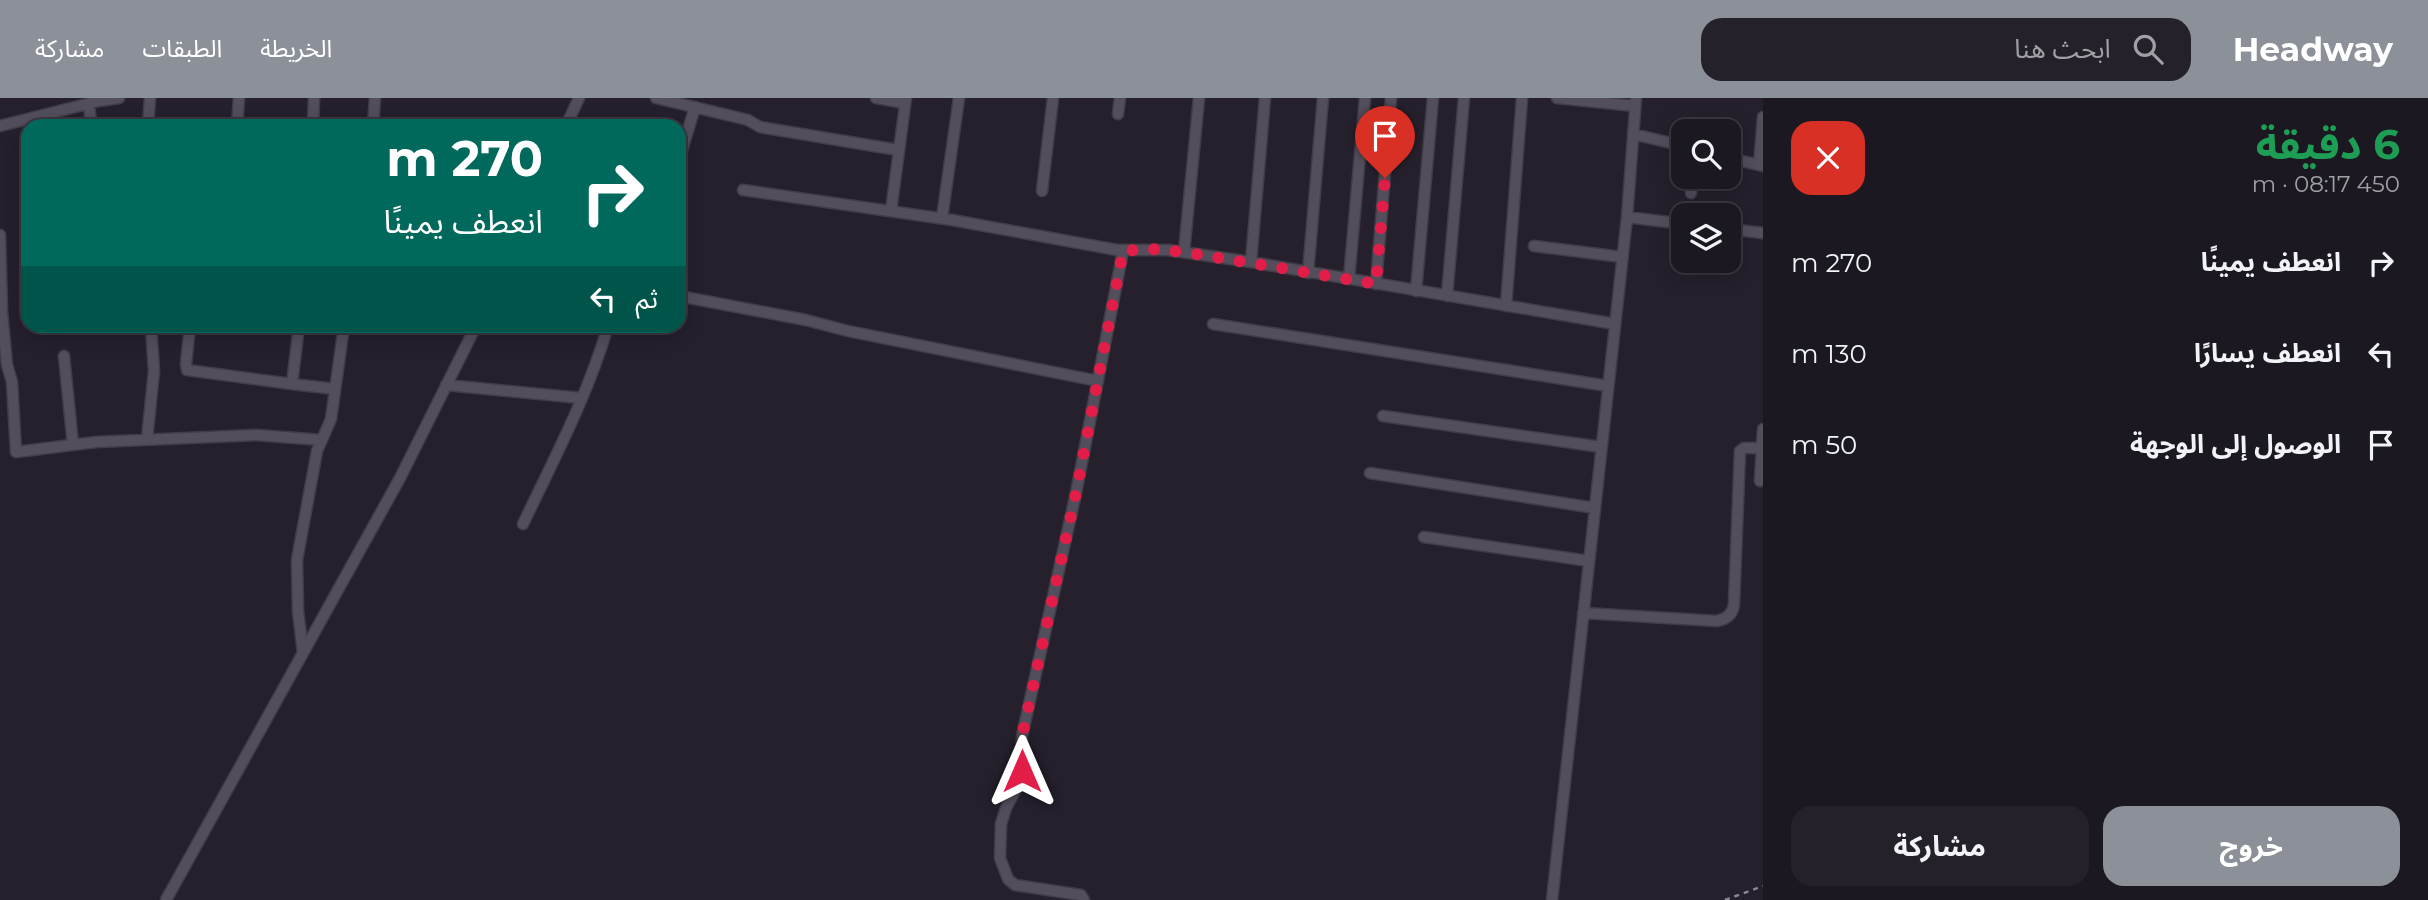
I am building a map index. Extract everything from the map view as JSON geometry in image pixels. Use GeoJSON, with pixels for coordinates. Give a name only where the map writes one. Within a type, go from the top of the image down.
{"type":"FeatureCollection","features":[{"type":"Feature","properties":{"kind":"street"},"geometry":{"type":"LineString","coordinates":[[44,119],[89,103],[119,98]]}},
{"type":"Feature","properties":{"kind":"street"},"geometry":{"type":"LineString","coordinates":[[148,119],[150,98]]}},
{"type":"Feature","properties":{"kind":"street"},"geometry":{"type":"LineString","coordinates":[[238,119],[239,98]]}},
{"type":"Feature","properties":{"kind":"street"},"geometry":{"type":"LineString","coordinates":[[313,119],[314,98]]}},
{"type":"Feature","properties":{"kind":"street"},"geometry":{"type":"LineString","coordinates":[[374,119],[375,98]]}},
{"type":"Feature","properties":{"kind":"street"},"geometry":{"type":"LineString","coordinates":[[569,119],[579,98]]}},
{"type":"Feature","properties":{"kind":"street"},"geometry":{"type":"LineString","coordinates":[[656,98],[748,120],[760,127],[898,150]]}},
{"type":"Feature","properties":{"kind":"street"},"geometry":{"type":"LineString","coordinates":[[876,98],[905,100],[891,211]]}},
{"type":"Feature","properties":{"kind":"street"},"geometry":{"type":"LineString","coordinates":[[942,218],[959,98]]}},
{"type":"Feature","properties":{"kind":"street"},"geometry":{"type":"LineString","coordinates":[[1042,191],[1053,98]]}},
{"type":"Feature","properties":{"kind":"street"},"geometry":{"type":"LineString","coordinates":[[1118,114],[1120,98]]}},
{"type":"Feature","properties":{"kind":"street"},"geometry":{"type":"LineString","coordinates":[[1184,252],[1199,98]]}},
{"type":"Feature","properties":{"kind":"street"},"geometry":{"type":"LineString","coordinates":[[1251,262],[1265,98]]}},
{"type":"Feature","properties":{"kind":"street"},"geometry":{"type":"LineString","coordinates":[[1308,273],[1323,98]]}},
{"type":"Feature","properties":{"kind":"street"},"geometry":{"type":"LineString","coordinates":[[1349,279],[1365,98]]}},
{"type":"Feature","properties":{"kind":"street"},"geometry":{"type":"LineString","coordinates":[[1376,284],[1391,98]]}},
{"type":"Feature","properties":{"kind":"street"},"geometry":{"type":"LineString","coordinates":[[1416,291],[1433,98]]}},
{"type":"Feature","properties":{"kind":"street"},"geometry":{"type":"LineString","coordinates":[[1447,296],[1464,98]]}},
{"type":"Feature","properties":{"kind":"street"},"geometry":{"type":"LineString","coordinates":[[1506,306],[1522,98]]}},
{"type":"Feature","properties":{"kind":"street"},"geometry":{"type":"LineString","coordinates":[[1552,900],[1627,217],[1636,102],[1557,98]]}},
{"type":"Feature","properties":{"kind":"street"},"geometry":{"type":"LineString","coordinates":[[89,103],[90,119]]}},
{"type":"Feature","properties":{"kind":"street"},"geometry":{"type":"LineString","coordinates":[[686,137],[695,107]]}},
{"type":"Feature","properties":{"kind":"street"},"geometry":{"type":"LineString","coordinates":[[1741,161],[1761,166],[1763,117]]}},
{"type":"Feature","properties":{"kind":"street"},"geometry":{"type":"LineString","coordinates":[[0,126],[21,124]]}},
{"type":"Feature","properties":{"kind":"street"},"geometry":{"type":"LineString","coordinates":[[1633,134],[1671,143]]}},
{"type":"Feature","properties":{"kind":"street"},"geometry":{"type":"LineString","coordinates":[[743,190],[942,218],[1123,251],[1152,249],[1251,262],[1615,324]]}},
{"type":"Feature","properties":{"kind":"street"},"geometry":{"type":"LineString","coordinates":[[1627,217],[1671,222]]}},
{"type":"Feature","properties":{"kind":"street"},"geometry":{"type":"LineString","coordinates":[[1741,230],[1763,233]]}},
{"type":"Feature","properties":{"kind":"street"},"geometry":{"type":"LineString","coordinates":[[0,235],[2,312],[7,365],[12,382],[16,452],[146,439],[256,435],[322,440]]}},
{"type":"Feature","properties":{"kind":"street"},"geometry":{"type":"LineString","coordinates":[[1534,246],[1622,257]]}},
{"type":"Feature","properties":{"kind":"street"},"geometry":{"type":"LineString","coordinates":[[1084,900],[1081,895],[1010,882],[1000,858],[1000,832],[1006,808],[1021,780],[1022,736],[1076,493],[1123,251]]}},
{"type":"Feature","properties":{"kind":"street"},"geometry":{"type":"LineString","coordinates":[[686,297],[1098,381]]}},
{"type":"Feature","properties":{"kind":"street"},"geometry":{"type":"LineString","coordinates":[[1213,324],[1608,386]]}},
{"type":"Feature","properties":{"kind":"street"},"geometry":{"type":"LineString","coordinates":[[146,439],[154,370],[151,333]]}},
{"type":"Feature","properties":{"kind":"street"},"geometry":{"type":"LineString","coordinates":[[189,333],[187,370],[335,389]]}},
{"type":"Feature","properties":{"kind":"street"},"geometry":{"type":"LineString","coordinates":[[292,384],[298,333]]}},
{"type":"Feature","properties":{"kind":"street"},"geometry":{"type":"LineString","coordinates":[[303,653],[298,611],[297,560],[317,451],[331,419],[343,333]]}},
{"type":"Feature","properties":{"kind":"street"},"geometry":{"type":"LineString","coordinates":[[166,900],[400,478],[473,333]]}},
{"type":"Feature","properties":{"kind":"street"},"geometry":{"type":"LineString","coordinates":[[523,524],[601,353],[606,333]]}},
{"type":"Feature","properties":{"kind":"street"},"geometry":{"type":"LineString","coordinates":[[64,356],[73,445]]}},
{"type":"Feature","properties":{"kind":"street"},"geometry":{"type":"LineString","coordinates":[[446,385],[581,398]]}},
{"type":"Feature","properties":{"kind":"street"},"geometry":{"type":"LineString","coordinates":[[1383,416],[1601,447]]}},
{"type":"Feature","properties":{"kind":"street"},"geometry":{"type":"LineString","coordinates":[[1738,480],[1761,482],[1763,429]]}},
{"type":"Feature","properties":{"kind":"street"},"geometry":{"type":"LineString","coordinates":[[1583,613],[1717,621],[1727,618],[1734,604],[1740,451],[1744,447],[1762,448]]}},
{"type":"Feature","properties":{"kind":"street"},"geometry":{"type":"LineString","coordinates":[[1370,473],[1595,508]]}},
{"type":"Feature","properties":{"kind":"street"},"geometry":{"type":"LineString","coordinates":[[1424,537],[1589,561]]}},
{"type":"Feature","properties":{"kind":"path"},"geometry":{"type":"LineString","coordinates":[[1725,900],[1763,886]]}},
{"type":"Feature","properties":{"kind":"route"},"geometry":{"type":"LineString","coordinates":[[1022,771],[1022,736],[1076,493],[1123,251],[1152,249],[1184,252],[1376,284],[1385,178]]}}]}
